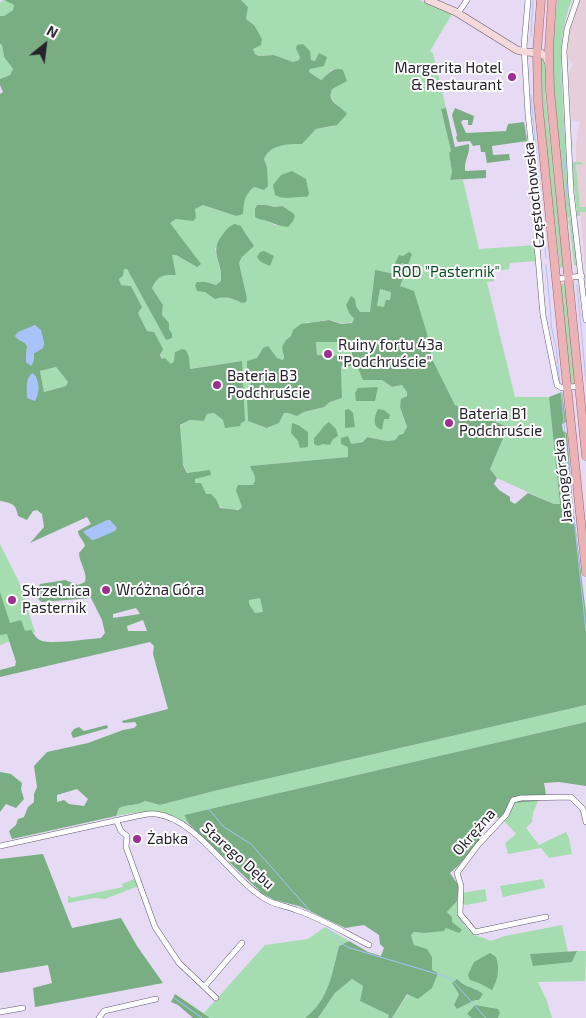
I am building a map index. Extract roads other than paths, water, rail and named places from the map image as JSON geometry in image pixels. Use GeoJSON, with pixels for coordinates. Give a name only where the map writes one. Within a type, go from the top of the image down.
{"type":"FeatureCollection","features":[{"type":"Feature","properties":{"kind":"main road","name":"Częstochowska"},"geometry":{"type":"LineString","coordinates":[[540,0],[537,71],[567,388]]}},
{"type":"Feature","properties":{"kind":"main road","name":"Częstochowska"},"geometry":{"type":"LineString","coordinates":[[552,0],[549,67],[552,112],[579,386]]}},
{"type":"Feature","properties":{"kind":"main road","name":"Jasnogórska"},"geometry":{"type":"LineString","coordinates":[[579,386],[586,456]]}},
{"type":"Feature","properties":{"kind":"main road","name":"Jasnogórska"},"geometry":{"type":"LineString","coordinates":[[567,388],[583,515],[586,572]]}},
{"type":"Feature","properties":{"kind":"street"},"geometry":{"type":"LineString","coordinates":[[428,0],[458,13],[517,50],[537,52],[546,57],[549,67]]}},
{"type":"Feature","properties":{"kind":"street"},"geometry":{"type":"LineString","coordinates":[[458,13],[467,0]]}},
{"type":"Feature","properties":{"kind":"street"},"geometry":{"type":"LineString","coordinates":[[528,0],[524,52],[527,107],[537,199],[537,246],[543,311],[557,386],[562,388],[579,386]]}},
{"type":"Feature","properties":{"kind":"street"},"geometry":{"type":"LineString","coordinates":[[577,0],[566,29],[564,51],[571,192],[586,320]]}},
{"type":"Feature","properties":{"kind":"street"},"geometry":{"type":"LineString","coordinates":[[524,52],[534,60],[537,71]]}},
{"type":"Feature","properties":{"kind":"street"},"geometry":{"type":"LineString","coordinates":[[556,279],[582,276]]}},
{"type":"Feature","properties":{"kind":"street","name":"Okrężna"},"geometry":{"type":"LineString","coordinates":[[546,917],[475,932],[460,914],[462,886],[457,873],[478,845],[506,815],[513,800],[521,798],[571,797],[583,809],[586,822]]}},
{"type":"Feature","properties":{"kind":"street","name":"Starego Dębu"},"geometry":{"type":"LineString","coordinates":[[0,846],[116,820],[155,814],[176,820],[191,829],[263,897],[276,904],[296,910],[369,945]]}},
{"type":"Feature","properties":{"kind":"street"},"geometry":{"type":"LineString","coordinates":[[116,820],[121,831],[127,836],[126,847],[155,927],[180,963],[216,998]]}},
{"type":"Feature","properties":{"kind":"street"},"geometry":{"type":"LineString","coordinates":[[204,987],[242,944]]}},
{"type":"Feature","properties":{"kind":"street"},"geometry":{"type":"LineString","coordinates":[[99,1018],[104,1011],[156,999]]}},
{"type":"Feature","properties":{"kind":"street"},"geometry":{"type":"LineString","coordinates":[[0,1012],[23,1008]]}},
{"type":"Feature","properties":{"kind":"water"},"geometry":{"type":"Polygon","coordinates":[[[35,325],[41,330],[44,342],[43,348],[34,353],[31,366],[26,362],[27,346],[15,336],[18,332],[35,325]]]}},
{"type":"Feature","properties":{"kind":"water"},"geometry":{"type":"Polygon","coordinates":[[[33,373],[37,379],[38,387],[35,401],[27,398],[28,381],[33,373]]]}},
{"type":"Feature","properties":{"kind":"water"},"geometry":{"type":"Polygon","coordinates":[[[110,520],[117,528],[115,531],[94,540],[84,533],[84,531],[110,520]]]}},
{"type":"Feature","properties":{"kind":"waterway"},"geometry":{"type":"LineString","coordinates":[[531,36],[533,0]]}},
{"type":"Feature","properties":{"kind":"waterway"},"geometry":{"type":"LineString","coordinates":[[531,95],[546,258]]}},
{"type":"Feature","properties":{"kind":"waterway"},"geometry":{"type":"LineString","coordinates":[[563,129],[568,206]]}},
{"type":"Feature","properties":{"kind":"waterway"},"geometry":{"type":"LineString","coordinates":[[546,265],[551,325],[556,347],[560,384]]}},
{"type":"Feature","properties":{"kind":"waterway"},"geometry":{"type":"LineString","coordinates":[[577,285],[586,381]]}},
{"type":"Feature","properties":{"kind":"waterway"},"geometry":{"type":"LineString","coordinates":[[561,392],[573,512]]}},
{"type":"Feature","properties":{"kind":"waterway"},"geometry":{"type":"LineString","coordinates":[[574,518],[586,631]]}},
{"type":"Feature","properties":{"kind":"waterway"},"geometry":{"type":"LineString","coordinates":[[207,807],[224,827],[251,844],[311,912]]}},
{"type":"Feature","properties":{"kind":"waterway"},"geometry":{"type":"LineString","coordinates":[[328,929],[342,944],[350,948],[447,977],[452,980],[486,1018]]}},
{"type":"Feature","properties":{"kind":"waterway"},"geometry":{"type":"LineString","coordinates":[[174,998],[202,1018]]}},
{"type":"Feature","properties":{"kind":"place","name":"Margerita Hotel & Restaurant"},"geometry":{"type":"Point","coordinates":[512,77]}},
{"type":"Feature","properties":{"kind":"place","name":"Ruiny fortu 43a \"Podchruście\""},"geometry":{"type":"Point","coordinates":[328,354]}},
{"type":"Feature","properties":{"kind":"place","name":"Bateria B3 Podchruście"},"geometry":{"type":"Point","coordinates":[217,385]}},
{"type":"Feature","properties":{"kind":"place","name":"Bateria B1 Podchruście"},"geometry":{"type":"Point","coordinates":[449,423]}},
{"type":"Feature","properties":{"kind":"place","name":"Wróżna Góra"},"geometry":{"type":"Point","coordinates":[106,590]}},
{"type":"Feature","properties":{"kind":"place","name":"Strzelnica Pasternik"},"geometry":{"type":"Point","coordinates":[12,600]}},
{"type":"Feature","properties":{"kind":"place","name":"Żabka"},"geometry":{"type":"Point","coordinates":[137,839]}},
{"type":"Feature","properties":{"kind":"park label","name":"ROD \"Pasternik\""},"geometry":{"type":"Point","coordinates":[446,272]}}]}
